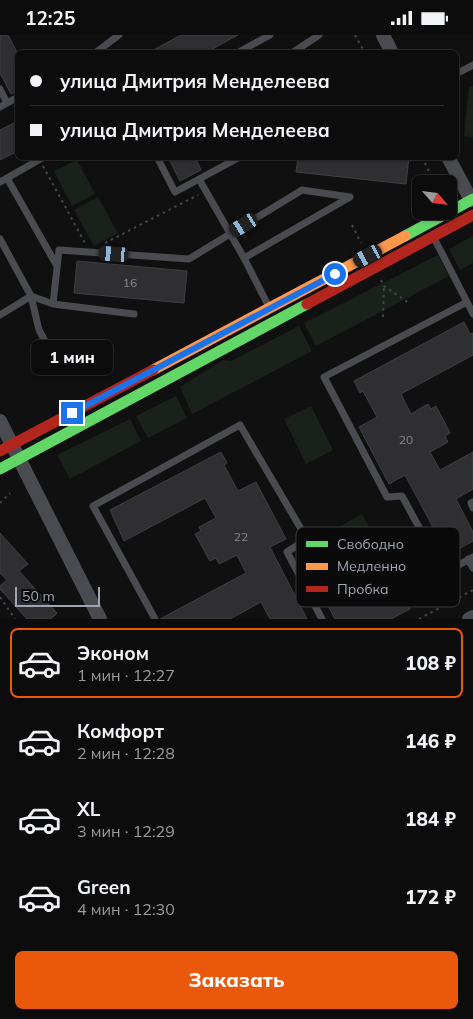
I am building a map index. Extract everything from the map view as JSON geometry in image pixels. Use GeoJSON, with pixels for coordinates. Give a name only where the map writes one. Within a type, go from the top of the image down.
{"type":"FeatureCollection","features":[{"type":"Feature","properties":{"kind":"street"},"geometry":{"type":"LineString","coordinates":[[383,35],[390,50]]}},
{"type":"Feature","properties":{"kind":"street"},"geometry":{"type":"LineString","coordinates":[[6,447],[270,309],[472,199],[450,160]]}},
{"type":"Feature","properties":{"kind":"street"},"geometry":{"type":"LineString","coordinates":[[0,469],[473,215]]}},
{"type":"Feature","properties":{"kind":"street"},"geometry":{"type":"LineString","coordinates":[[0,421],[6,447],[21,458],[100,619]]}},
{"type":"Feature","properties":{"kind":"street"},"geometry":{"type":"LineString","coordinates":[[469,619],[473,617]]}},
{"type":"Feature","properties":{"kind":"lane"},"geometry":{"type":"LineString","coordinates":[[99,50],[119,35]]}},
{"type":"Feature","properties":{"kind":"lane"},"geometry":{"type":"LineString","coordinates":[[296,50],[319,35]]}},
{"type":"Feature","properties":{"kind":"lane"},"geometry":{"type":"LineString","coordinates":[[242,50],[267,36]]}},
{"type":"Feature","properties":{"kind":"lane"},"geometry":{"type":"LineString","coordinates":[[459,72],[473,65]]}},
{"type":"Feature","properties":{"kind":"lane"},"geometry":{"type":"LineString","coordinates":[[0,89],[7,103]]}},
{"type":"Feature","properties":{"kind":"lane"},"geometry":{"type":"LineString","coordinates":[[0,107],[15,99]]}},
{"type":"Feature","properties":{"kind":"lane"},"geometry":{"type":"LineString","coordinates":[[40,160],[3,180],[57,266]]}},
{"type":"Feature","properties":{"kind":"lane"},"geometry":{"type":"LineString","coordinates":[[159,160],[175,191],[234,160]]}},
{"type":"Feature","properties":{"kind":"lane"},"geometry":{"type":"LineString","coordinates":[[199,179],[244,258],[270,309]]}},
{"type":"Feature","properties":{"kind":"lane"},"geometry":{"type":"LineString","coordinates":[[53,304],[58,250],[190,259],[302,190],[350,197],[244,258]]}},
{"type":"Feature","properties":{"kind":"lane"},"geometry":{"type":"LineString","coordinates":[[433,237],[473,314]]}},
{"type":"Feature","properties":{"kind":"lane"},"geometry":{"type":"LineString","coordinates":[[0,239],[31,296],[39,330],[54,359]]}},
{"type":"Feature","properties":{"kind":"lane"},"geometry":{"type":"LineString","coordinates":[[31,296],[53,304],[134,315]]}},
{"type":"Feature","properties":{"kind":"lane"},"geometry":{"type":"LineString","coordinates":[[0,315],[31,296]]}},
{"type":"Feature","properties":{"kind":"lane"},"geometry":{"type":"LineString","coordinates":[[419,527],[402,496],[387,497],[324,377],[467,302]]}},
{"type":"Feature","properties":{"kind":"lane"},"geometry":{"type":"LineString","coordinates":[[154,619],[93,506],[240,425],[300,527]]}},
{"type":"Feature","properties":{"kind":"lane"},"geometry":{"type":"LineString","coordinates":[[473,502],[470,503],[473,508]]}},
{"type":"Feature","properties":{"kind":"lane"},"geometry":{"type":"LineString","coordinates":[[296,546],[287,552],[296,569]]}},
{"type":"Feature","properties":{"kind":"lane"},"geometry":{"type":"LineString","coordinates":[[460,564],[471,558],[473,568]]}},
{"type":"Feature","properties":{"kind":"lane"},"geometry":{"type":"LineString","coordinates":[[316,607],[322,619]]}},
{"type":"Feature","properties":{"kind":"path"},"geometry":{"type":"LineString","coordinates":[[355,35],[363,50]]}},
{"type":"Feature","properties":{"kind":"path"},"geometry":{"type":"LineString","coordinates":[[43,160],[87,246]]}},
{"type":"Feature","properties":{"kind":"path"},"geometry":{"type":"LineString","coordinates":[[423,160],[431,175]]}},
{"type":"Feature","properties":{"kind":"path"},"geometry":{"type":"LineString","coordinates":[[104,244],[206,191]]}},
{"type":"Feature","properties":{"kind":"path"},"geometry":{"type":"LineString","coordinates":[[383,317],[384,286]]}},
{"type":"Feature","properties":{"kind":"path"},"geometry":{"type":"LineString","coordinates":[[0,503],[10,493]]}},
{"type":"Feature","properties":{"kind":"path"},"geometry":{"type":"LineString","coordinates":[[460,598],[473,591]]}},
{"type":"Feature","properties":{"kind":"path"},"geometry":{"type":"LineString","coordinates":[[0,597],[15,619]]}},
{"type":"Feature","properties":{"kind":"path"},"geometry":{"type":"LineString","coordinates":[[419,619],[442,607]]}},
{"type":"Feature","properties":{"kind":"shaded area"},"geometry":{"type":"Polygon","coordinates":[[[469,86],[473,87],[473,137],[464,136],[469,86]]]}},
{"type":"Feature","properties":{"kind":"shaded area"},"geometry":{"type":"Polygon","coordinates":[[[77,160],[95,194],[72,206],[54,171],[77,160]]]}},
{"type":"Feature","properties":{"kind":"shaded area"},"geometry":{"type":"Polygon","coordinates":[[[98,197],[118,233],[94,246],[74,210],[98,197]]]}},
{"type":"Feature","properties":{"kind":"shaded area"},"geometry":{"type":"Polygon","coordinates":[[[473,236],[473,263],[460,270],[449,249],[473,236]]]}},
{"type":"Feature","properties":{"kind":"shaded area"},"geometry":{"type":"Polygon","coordinates":[[[438,255],[449,276],[316,346],[304,323],[438,255]]]}},
{"type":"Feature","properties":{"kind":"shaded area"},"geometry":{"type":"Polygon","coordinates":[[[299,326],[312,351],[192,414],[180,387],[223,360],[231,361],[299,326]]]}},
{"type":"Feature","properties":{"kind":"shaded area"},"geometry":{"type":"Polygon","coordinates":[[[176,396],[187,418],[148,438],[136,416],[176,396]]]}},
{"type":"Feature","properties":{"kind":"shaded area"},"geometry":{"type":"Polygon","coordinates":[[[311,406],[333,450],[306,464],[284,419],[311,406]]]}},
{"type":"Feature","properties":{"kind":"shaded area"},"geometry":{"type":"Polygon","coordinates":[[[130,419],[141,441],[70,479],[57,455],[130,419]]]}},
{"type":"Feature","properties":{"kind":"shaded area"},"geometry":{"type":"Polygon","coordinates":[[[362,514],[369,527],[339,527],[362,514]]]}},
{"type":"Feature","properties":{"kind":"building"},"geometry":{"type":"Polygon","coordinates":[[[0,35],[8,35],[16,50],[15,92],[11,94],[0,73],[0,35]]]}},
{"type":"Feature","properties":{"kind":"building"},"geometry":{"type":"Polygon","coordinates":[[[181,35],[238,35],[210,50],[154,50],[181,35]]]}},
{"type":"Feature","properties":{"kind":"building"},"geometry":{"type":"Polygon","coordinates":[[[15,122],[15,152],[0,160],[0,130],[15,122]]]}},
{"type":"Feature","properties":{"kind":"building"},"geometry":{"type":"Polygon","coordinates":[[[170,160],[196,160],[201,170],[180,181],[170,160]]]}},
{"type":"Feature","properties":{"kind":"building"},"geometry":{"type":"Polygon","coordinates":[[[298,160],[409,160],[406,184],[296,172],[298,160]]]}},
{"type":"Feature","properties":{"kind":"building"},"geometry":{"type":"Polygon","coordinates":[[[77,261],[187,271],[184,303],[74,293],[77,261]]]}},
{"type":"Feature","properties":{"kind":"building"},"geometry":{"type":"Polygon","coordinates":[[[464,322],[470,334],[473,333],[473,355],[401,394],[411,414],[428,404],[431,409],[436,406],[450,433],[445,436],[448,442],[430,452],[440,470],[473,452],[473,489],[456,499],[473,532],[473,541],[460,548],[460,527],[433,527],[405,475],[389,484],[359,427],[377,417],[363,391],[360,393],[354,381],[464,322]]]}},
{"type":"Feature","properties":{"kind":"building"},"geometry":{"type":"Polygon","coordinates":[[[221,452],[227,463],[224,465],[238,491],[256,482],[286,539],[270,547],[296,598],[296,607],[301,607],[307,619],[270,619],[261,602],[230,619],[160,619],[246,573],[237,555],[219,564],[216,558],[210,561],[195,534],[201,531],[199,527],[216,518],[205,498],[124,541],[110,510],[221,452]]]}},
{"type":"Feature","properties":{"kind":"building"},"geometry":{"type":"Polygon","coordinates":[[[0,533],[28,564],[19,571],[57,613],[51,619],[27,619],[0,589],[0,586],[7,580],[0,573],[0,533]]]}},
{"type":"Feature","properties":{"kind":"building"},"geometry":{"type":"Polygon","coordinates":[[[329,607],[409,607],[410,609],[391,619],[335,619],[329,607]]]}},
{"type":"Feature","properties":{"kind":"traffic: fast"},"geometry":{"type":"LineString","coordinates":[[405,236],[473,199]]}},
{"type":"Feature","properties":{"kind":"traffic: fast"},"geometry":{"type":"LineString","coordinates":[[0,469],[307,304]]}},
{"type":"Feature","properties":{"kind":"traffic: slow"},"geometry":{"type":"LineString","coordinates":[[153,370],[405,236]]}},
{"type":"Feature","properties":{"kind":"traffic: jam"},"geometry":{"type":"LineString","coordinates":[[307,304],[473,215]]}},
{"type":"Feature","properties":{"kind":"traffic: jam"},"geometry":{"type":"LineString","coordinates":[[0,451],[153,370]]}},
{"type":"Feature","properties":{"kind":"route"},"geometry":{"type":"LineString","coordinates":[[72,413],[335,274]]}}]}
